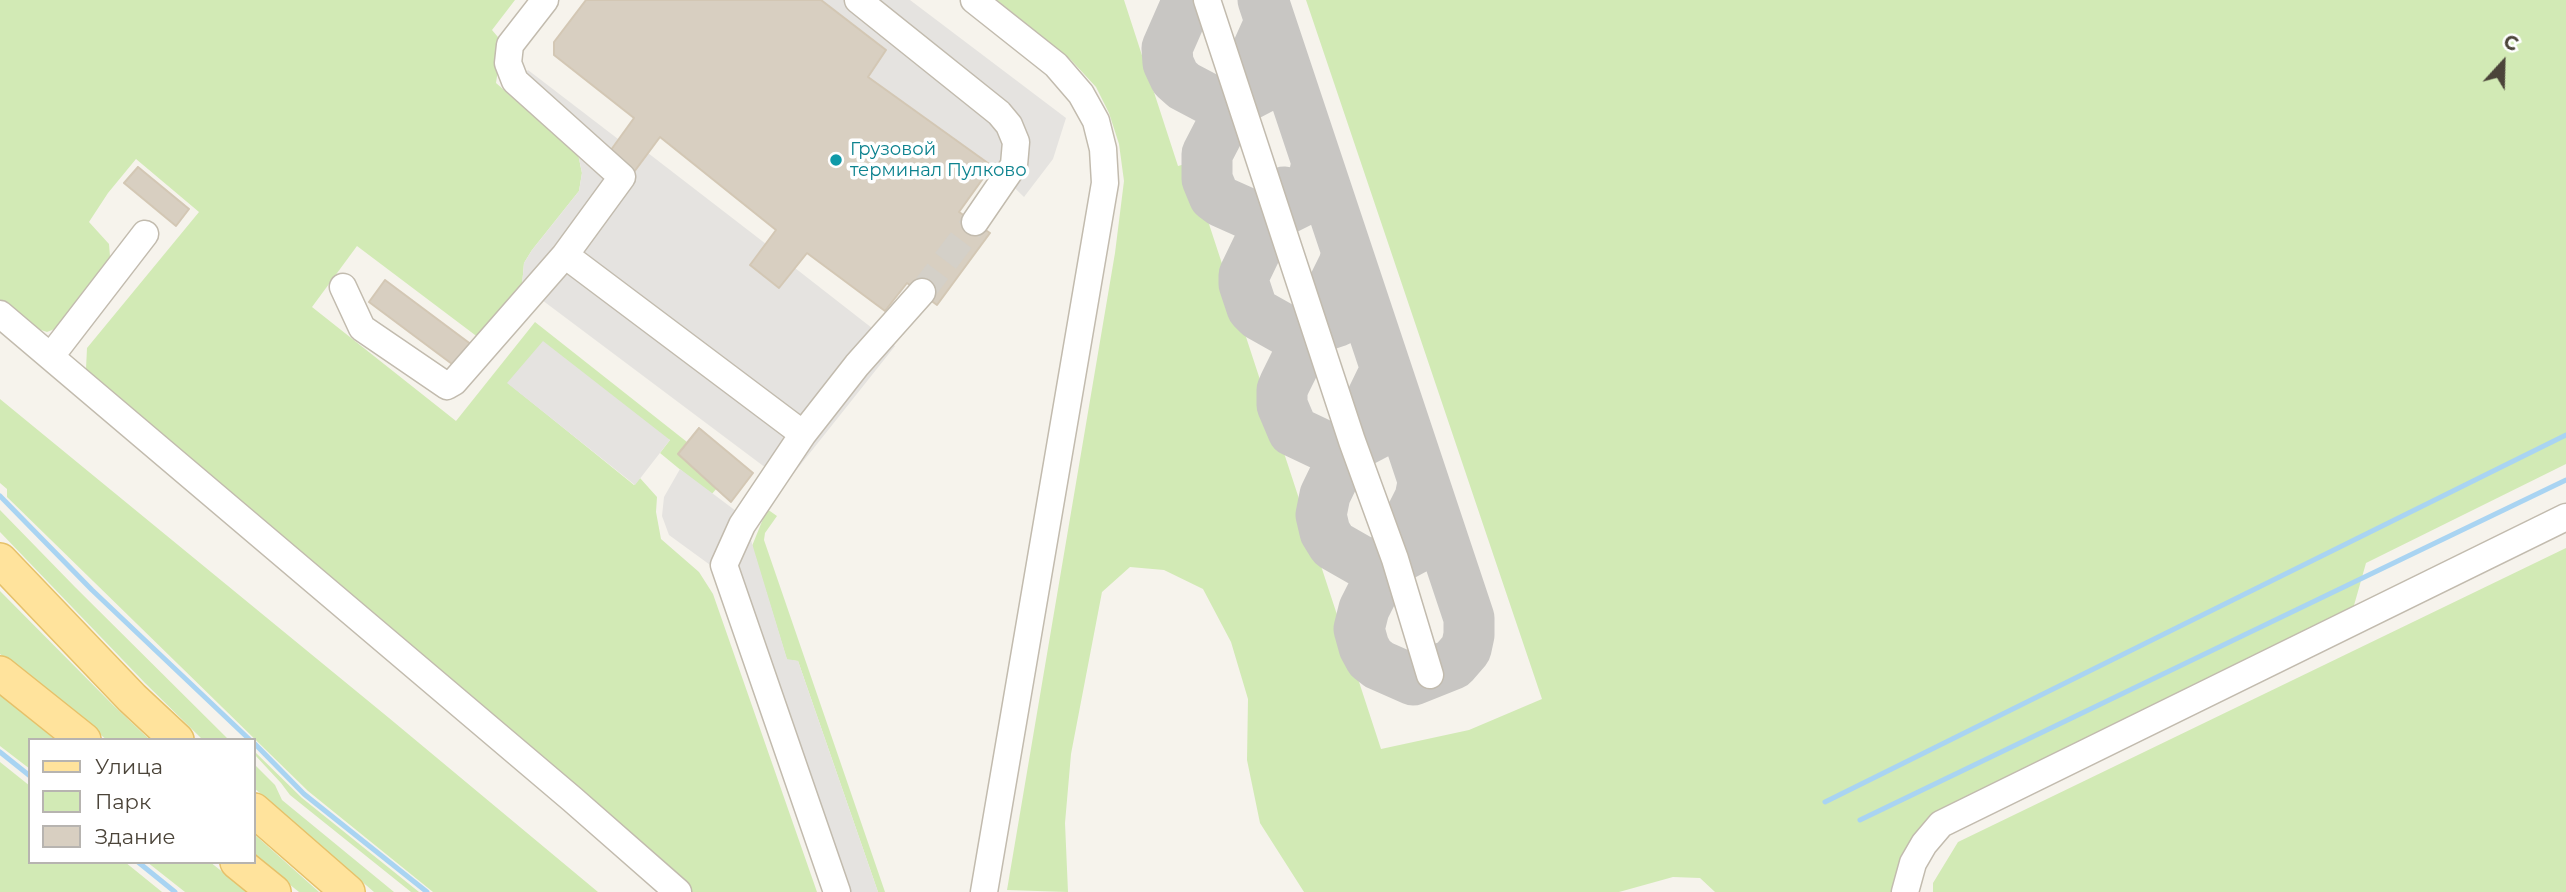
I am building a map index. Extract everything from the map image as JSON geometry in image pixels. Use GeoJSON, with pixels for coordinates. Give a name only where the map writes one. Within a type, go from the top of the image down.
{"type":"FeatureCollection","features":[{"type":"Feature","properties":{"kind":"main road"},"geometry":{"type":"LineString","coordinates":[[0,560],[132,698],[175,738]]}},
{"type":"Feature","properties":{"kind":"main road"},"geometry":{"type":"LineString","coordinates":[[0,673],[81,738]]}},
{"type":"Feature","properties":{"kind":"main road"},"geometry":{"type":"LineString","coordinates":[[256,812],[348,892]]}},
{"type":"Feature","properties":{"kind":"main road"},"geometry":{"type":"LineString","coordinates":[[239,864],[274,892]]}},
{"type":"Feature","properties":{"kind":"street"},"geometry":{"type":"LineString","coordinates":[[344,287],[362,328],[447,386],[454,382],[565,255],[622,177],[515,81],[508,64],[510,45],[545,0]]}},
{"type":"Feature","properties":{"kind":"street"},"geometry":{"type":"LineString","coordinates":[[858,0],[999,113],[1009,125],[1016,142],[1014,165],[975,222]]}},
{"type":"Feature","properties":{"kind":"street"},"geometry":{"type":"LineString","coordinates":[[974,0],[1056,65],[1081,94],[1096,121],[1103,149],[1105,183],[984,892]]}},
{"type":"Feature","properties":{"kind":"street"},"geometry":{"type":"LineString","coordinates":[[1208,0],[1352,441],[1395,559],[1430,674]]}},
{"type":"Feature","properties":{"kind":"street"},"geometry":{"type":"LineString","coordinates":[[51,356],[145,234]]}},
{"type":"Feature","properties":{"kind":"street"},"geometry":{"type":"LineString","coordinates":[[565,255],[803,434]]}},
{"type":"Feature","properties":{"kind":"street"},"geometry":{"type":"LineString","coordinates":[[837,892],[724,565],[742,525],[803,434],[857,365],[922,292]]}},
{"type":"Feature","properties":{"kind":"street"},"geometry":{"type":"LineString","coordinates":[[0,314],[678,892]]}},
{"type":"Feature","properties":{"kind":"street"},"geometry":{"type":"LineString","coordinates":[[1905,892],[1913,863],[1924,844],[1941,824],[2566,517]]}},
{"type":"Feature","properties":{"kind":"green space"},"geometry":{"type":"Polygon","coordinates":[[[0,0],[515,0],[492,30],[508,49],[499,63],[496,83],[578,154],[582,173],[579,191],[524,263],[522,285],[479,338],[357,246],[312,307],[456,421],[535,322],[687,442],[678,454],[717,488],[711,495],[660,453],[670,440],[508,383],[634,485],[640,478],[657,497],[656,512],[661,539],[699,572],[713,594],[817,892],[679,892],[86,369],[87,348],[199,212],[136,159],[108,193],[89,222],[109,244],[111,269],[70,323],[47,332],[32,327],[0,301],[0,0]]]}},
{"type":"Feature","properties":{"kind":"green space"},"geometry":{"type":"Polygon","coordinates":[[[997,0],[1124,0],[1178,166],[1189,163],[1381,749],[1469,730],[1542,699],[1306,0],[2566,0],[2566,464],[2366,563],[2351,616],[1934,824],[1903,892],[1715,892],[1700,878],[1673,877],[1619,892],[1304,892],[1260,823],[1247,760],[1248,699],[1231,642],[1203,589],[1164,570],[1130,567],[1102,592],[1071,754],[1065,823],[1068,892],[1007,890],[1115,253],[1124,181],[1119,144],[1109,113],[1096,87],[1071,60],[997,0]]]}},
{"type":"Feature","properties":{"kind":"green space"},"geometry":{"type":"Polygon","coordinates":[[[0,399],[598,892],[433,892],[308,791],[7,497],[7,489],[0,483],[0,399]]]}},
{"type":"Feature","properties":{"kind":"green space"},"geometry":{"type":"Polygon","coordinates":[[[767,509],[777,516],[765,533],[764,540],[885,892],[878,892],[798,661],[787,660],[752,546],[767,509]]]}},
{"type":"Feature","properties":{"kind":"green space"},"geometry":{"type":"Polygon","coordinates":[[[0,510],[227,738],[201,738],[0,532],[0,510]]]}},
{"type":"Feature","properties":{"kind":"green space"},"geometry":{"type":"Polygon","coordinates":[[[2566,548],[2566,892],[1933,892],[1933,883],[1958,842],[2566,548]]]}},
{"type":"Feature","properties":{"kind":"green space"},"geometry":{"type":"Polygon","coordinates":[[[0,591],[148,738],[105,738],[0,654],[0,591]]]}},
{"type":"Feature","properties":{"kind":"green space"},"geometry":{"type":"Polygon","coordinates":[[[0,695],[54,738],[28,738],[28,767],[0,746],[0,695]]]}},
{"type":"Feature","properties":{"kind":"green space"},"geometry":{"type":"Polygon","coordinates":[[[256,753],[302,798],[419,892],[411,892],[290,795],[256,753]]]}},
{"type":"Feature","properties":{"kind":"green space"},"geometry":{"type":"Polygon","coordinates":[[[0,762],[28,784],[28,864],[127,864],[162,892],[0,892],[0,762]]]}},
{"type":"Feature","properties":{"kind":"green space"},"geometry":{"type":"Polygon","coordinates":[[[256,766],[275,785],[282,800],[394,892],[374,892],[256,790],[256,766]]]}},
{"type":"Feature","properties":{"kind":"green space"},"geometry":{"type":"Polygon","coordinates":[[[256,836],[319,892],[299,892],[256,858],[256,836]]]}},
{"type":"Feature","properties":{"kind":"green space"},"geometry":{"type":"Polygon","coordinates":[[[150,864],[213,864],[248,892],[185,892],[150,864]]]}},
{"type":"Feature","properties":{"kind":"shaded area"},"geometry":{"type":"Polygon","coordinates":[[[821,0],[910,0],[1066,118],[1053,159],[1024,197],[992,166],[868,77],[886,50],[821,0]]]}},
{"type":"Feature","properties":{"kind":"shaded area"},"geometry":{"type":"Polygon","coordinates":[[[528,70],[618,139],[608,153],[634,172],[648,153],[766,244],[779,288],[795,268],[895,346],[786,483],[522,285],[524,263],[579,191],[582,173],[578,154],[507,93],[528,70]]]}},
{"type":"Feature","properties":{"kind":"shaded area"},"geometry":{"type":"Polygon","coordinates":[[[543,341],[670,440],[635,485],[507,383],[543,341]]]}},
{"type":"Feature","properties":{"kind":"shaded area"},"geometry":{"type":"Polygon","coordinates":[[[680,469],[744,517],[787,659],[798,661],[878,892],[823,892],[717,570],[669,535],[662,516],[664,497],[680,469]]]}},
{"type":"Feature","properties":{"kind":"building","name":"Грузовой терминал Пулково"},"geometry":{"type":"Polygon","coordinates":[[[586,0],[821,0],[886,50],[868,77],[992,166],[959,212],[990,233],[937,305],[907,283],[885,311],[807,253],[779,288],[750,265],[776,230],[660,137],[634,172],[608,154],[634,118],[554,55],[554,42],[586,0]]]}},
{"type":"Feature","properties":{"kind":"building"},"geometry":{"type":"Polygon","coordinates":[[[138,167],[189,209],[176,226],[124,183],[138,167]]]}},
{"type":"Feature","properties":{"kind":"building"},"geometry":{"type":"Polygon","coordinates":[[[385,280],[472,345],[456,367],[369,302],[385,280]]]}},
{"type":"Feature","properties":{"kind":"building"},"geometry":{"type":"Polygon","coordinates":[[[699,428],[753,473],[731,502],[678,454],[699,428]]]}},
{"type":"Feature","properties":{"kind":"waterway"},"geometry":{"type":"LineString","coordinates":[[1825,802],[2566,435]]}},
{"type":"Feature","properties":{"kind":"waterway"},"geometry":{"type":"LineString","coordinates":[[1860,820],[2566,480]]}},
{"type":"Feature","properties":{"kind":"waterway"},"geometry":{"type":"LineString","coordinates":[[0,496],[92,590],[248,738]]}},
{"type":"Feature","properties":{"kind":"waterway"},"geometry":{"type":"LineString","coordinates":[[256,745],[304,794],[427,892]]}},
{"type":"Feature","properties":{"kind":"waterway"},"geometry":{"type":"LineString","coordinates":[[0,752],[28,774]]}},
{"type":"Feature","properties":{"kind":"waterway"},"geometry":{"type":"LineString","coordinates":[[140,864],[175,892]]}},
{"type":"Feature","properties":{"kind":"taxiway"},"geometry":{"type":"LineString","coordinates":[[1188,0],[1167,48],[1168,63],[1175,78],[1184,86],[1220,105],[1241,99],[1262,88]]}},
{"type":"Feature","properties":{"kind":"taxiway"},"geometry":{"type":"LineString","coordinates":[[1263,0],[1469,618],[1466,649],[1453,664],[1413,680],[1379,665],[1370,658],[1359,629],[1364,609],[1420,498],[1423,483]]}},
{"type":"Feature","properties":{"kind":"taxiway"},"geometry":{"type":"LineString","coordinates":[[1270,22],[1207,154],[1207,179],[1214,196],[1260,219],[1278,213],[1306,196],[1312,186],[1317,163]]}},
{"type":"Feature","properties":{"kind":"taxiway"},"geometry":{"type":"LineString","coordinates":[[1284,192],[1244,275],[1244,284],[1252,308],[1259,315],[1291,333],[1299,334],[1338,321]]}},
{"type":"Feature","properties":{"kind":"taxiway"},"geometry":{"type":"LineString","coordinates":[[1347,252],[1344,264],[1282,390],[1282,405],[1293,431],[1333,450],[1355,445],[1378,433]]}},
{"type":"Feature","properties":{"kind":"taxiway"},"geometry":{"type":"LineString","coordinates":[[1386,369],[1325,495],[1321,515],[1325,532],[1333,545],[1361,561],[1373,564],[1392,561],[1416,548]]}},
{"type":"Feature","properties":{"kind":"tunnel"},"geometry":{"type":"LineString","coordinates":[[922,292],[975,222]]}},
{"type":"Feature","properties":{"kind":"place","name":"Грузовой терминал Пулково"},"geometry":{"type":"Point","coordinates":[836,160]}}]}
